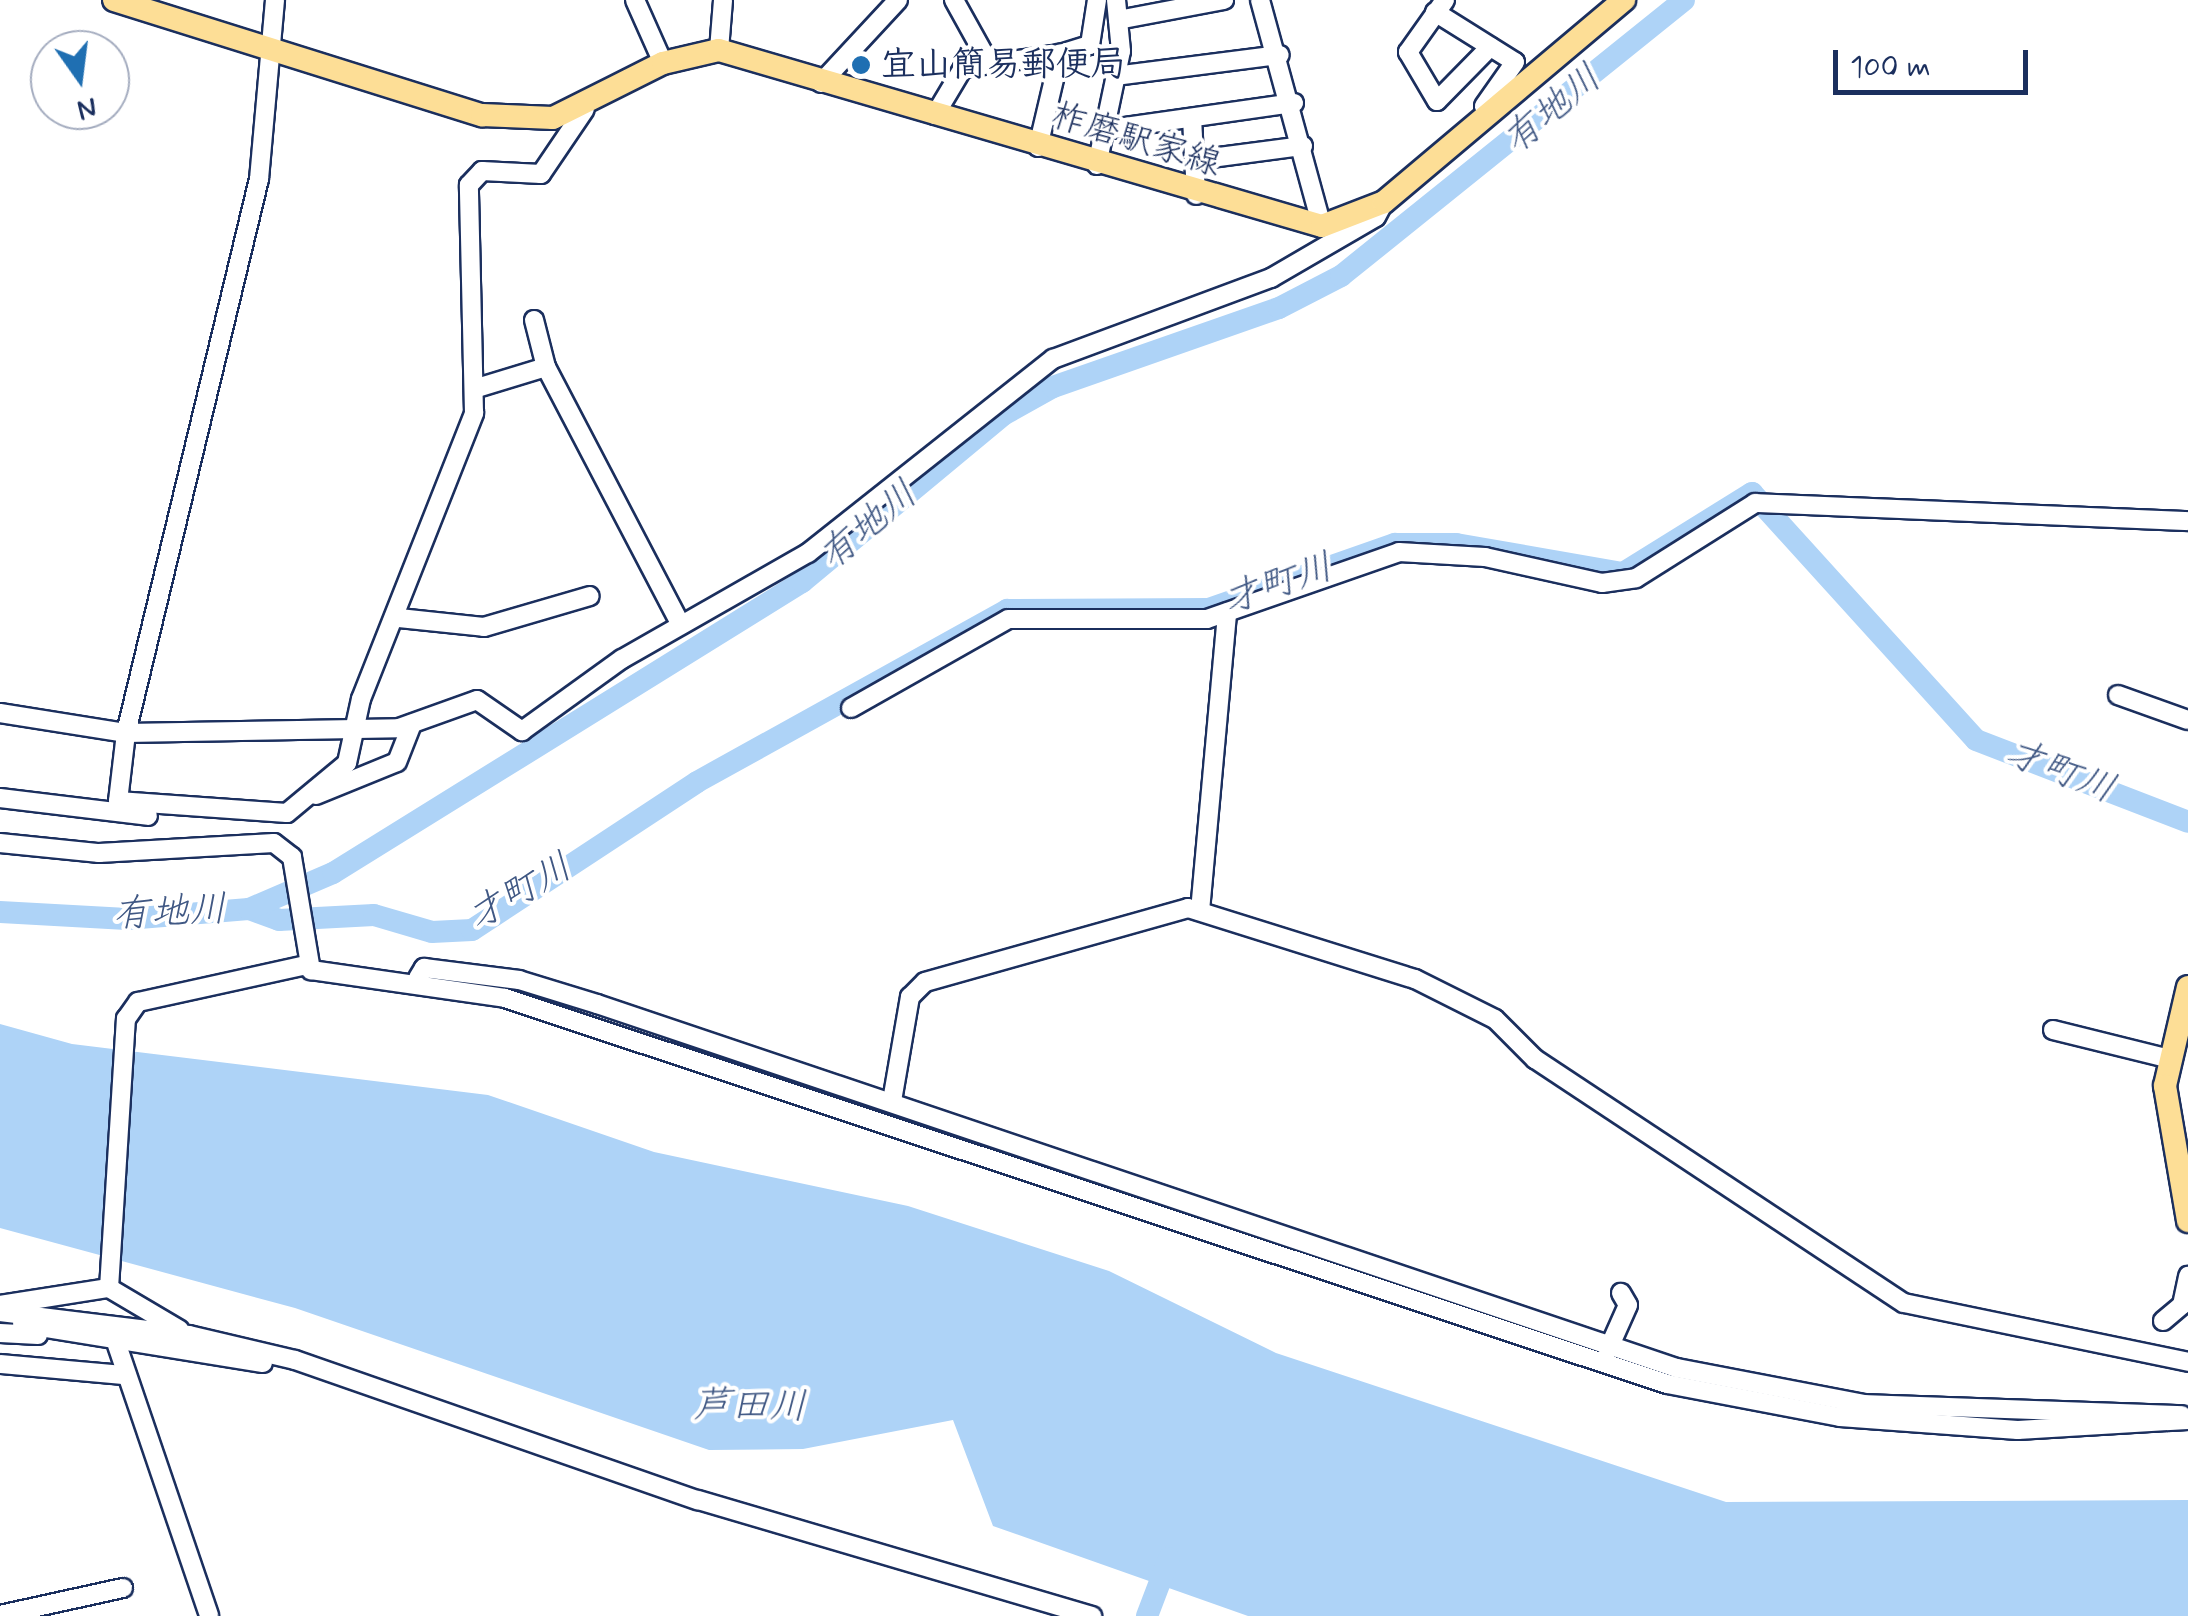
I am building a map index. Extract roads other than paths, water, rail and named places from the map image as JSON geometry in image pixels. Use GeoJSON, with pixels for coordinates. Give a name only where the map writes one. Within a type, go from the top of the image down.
{"type":"FeatureCollection","features":[{"type":"Feature","properties":{"kind":"main road"},"geometry":{"type":"LineString","coordinates":[[114,0],[273,54],[482,115],[585,109],[663,63],[719,50]]}},
{"type":"Feature","properties":{"kind":"main road"},"geometry":{"type":"LineString","coordinates":[[1322,226],[1384,202],[1624,0]]}},
{"type":"Feature","properties":{"kind":"main road","name":"柞磨駅家線"},"geometry":{"type":"LineString","coordinates":[[719,50],[1196,195],[1322,226]]}},
{"type":"Feature","properties":{"kind":"main road"},"geometry":{"type":"LineString","coordinates":[[2188,987],[2166,1058],[2188,1220]]}},
{"type":"Feature","properties":{"kind":"street"},"geometry":{"type":"LineString","coordinates":[[212,813],[118,801],[126,733],[258,179],[273,54],[274,0]]}},
{"type":"Feature","properties":{"kind":"street"},"geometry":{"type":"LineString","coordinates":[[635,0],[663,63]]}},
{"type":"Feature","properties":{"kind":"street"},"geometry":{"type":"LineString","coordinates":[[719,50],[723,0]]}},
{"type":"Feature","properties":{"kind":"street"},"geometry":{"type":"LineString","coordinates":[[822,83],[898,0]]}},
{"type":"Feature","properties":{"kind":"street"},"geometry":{"type":"LineString","coordinates":[[954,0],[990,65]]}},
{"type":"Feature","properties":{"kind":"street"},"geometry":{"type":"LineString","coordinates":[[935,114],[952,74],[1090,45],[1097,0]]}},
{"type":"Feature","properties":{"kind":"street"},"geometry":{"type":"LineString","coordinates":[[1097,165],[1115,76],[1116,0]]}},
{"type":"Feature","properties":{"kind":"street"},"geometry":{"type":"LineString","coordinates":[[1118,20],[1224,0]]}},
{"type":"Feature","properties":{"kind":"street"},"geometry":{"type":"LineString","coordinates":[[1260,0],[1294,103],[1322,226]]}},
{"type":"Feature","properties":{"kind":"street"},"geometry":{"type":"LineString","coordinates":[[1459,140],[1512,76],[1515,62],[1440,6],[1408,52],[1437,101],[1490,47]]}},
{"type":"Feature","properties":{"kind":"street"},"geometry":{"type":"LineString","coordinates":[[1038,147],[1060,54]]}},
{"type":"Feature","properties":{"kind":"street"},"geometry":{"type":"LineString","coordinates":[[1115,76],[1280,55]]}},
{"type":"Feature","properties":{"kind":"street"},"geometry":{"type":"LineString","coordinates":[[1104,130],[1294,103]]}},
{"type":"Feature","properties":{"kind":"street"},"geometry":{"type":"LineString","coordinates":[[0,798],[103,813],[287,812],[347,763],[355,726],[458,468],[478,388],[466,307],[469,185],[482,171],[541,174],[585,109]]}},
{"type":"Feature","properties":{"kind":"street"},"geometry":{"type":"LineString","coordinates":[[1192,118],[1196,195]]}},
{"type":"Feature","properties":{"kind":"street"},"geometry":{"type":"LineString","coordinates":[[1196,160],[1304,146]]}},
{"type":"Feature","properties":{"kind":"street"},"geometry":{"type":"LineString","coordinates":[[0,712],[126,733],[412,724],[477,700],[522,731],[682,625],[808,553],[1052,359],[1270,278],[1376,217],[1384,202]]}},
{"type":"Feature","properties":{"kind":"street"},"geometry":{"type":"LineString","coordinates":[[534,320],[546,367],[682,625]]}},
{"type":"Feature","properties":{"kind":"street"},"geometry":{"type":"LineString","coordinates":[[478,388],[546,367]]}},
{"type":"Feature","properties":{"kind":"street"},"geometry":{"type":"LineString","coordinates":[[850,708],[1008,619],[1227,612],[1399,552],[1484,557],[1602,583],[1636,578],[1755,503],[2188,521]]}},
{"type":"Feature","properties":{"kind":"street"},"geometry":{"type":"LineString","coordinates":[[399,618],[484,627],[590,596]]}},
{"type":"Feature","properties":{"kind":"street"},"geometry":{"type":"LineString","coordinates":[[1200,912],[1227,612]]}},
{"type":"Feature","properties":{"kind":"street"},"geometry":{"type":"LineString","coordinates":[[2118,694],[2188,720]]}},
{"type":"Feature","properties":{"kind":"street"},"geometry":{"type":"LineString","coordinates":[[308,796],[397,762],[412,724]]}},
{"type":"Feature","properties":{"kind":"street"},"geometry":{"type":"LineString","coordinates":[[287,812],[307,965]]}},
{"type":"Feature","properties":{"kind":"street"},"geometry":{"type":"LineString","coordinates":[[0,843],[99,853],[274,843],[291,855]]}},
{"type":"Feature","properties":{"kind":"street"},"geometry":{"type":"LineString","coordinates":[[892,1101],[910,998],[925,982],[1164,909],[1200,912],[1415,980],[1495,1019],[1535,1059],[1904,1303],[2188,1362]]}},
{"type":"Feature","properties":{"kind":"street"},"geometry":{"type":"LineString","coordinates":[[109,1288],[126,1019],[138,1002],[307,965],[417,978],[762,1077],[1346,1280],[1703,1391],[1840,1418],[2018,1430],[2188,1419]]}},
{"type":"Feature","properties":{"kind":"street"},"geometry":{"type":"LineString","coordinates":[[417,978],[424,968],[519,980],[892,1101],[1608,1350],[1677,1368],[1864,1404],[2163,1410],[2188,1419]]}},
{"type":"Feature","properties":{"kind":"street"},"geometry":{"type":"LineString","coordinates":[[2053,1030],[2166,1058]]}},
{"type":"Feature","properties":{"kind":"street"},"geometry":{"type":"LineString","coordinates":[[2162,1322],[2182,1305],[2188,1276]]}},
{"type":"Feature","properties":{"kind":"street"},"geometry":{"type":"LineString","coordinates":[[0,1312],[109,1288],[189,1335]]}},
{"type":"Feature","properties":{"kind":"street"},"geometry":{"type":"LineString","coordinates":[[1608,1350],[1628,1305],[1621,1293]]}},
{"type":"Feature","properties":{"kind":"street"},"geometry":{"type":"LineString","coordinates":[[0,1312],[58,1332],[117,1344],[295,1360]]}},
{"type":"Feature","properties":{"kind":"street"},"geometry":{"type":"LineString","coordinates":[[0,1312],[189,1335],[295,1360],[698,1500],[1092,1616]]}},
{"type":"Feature","properties":{"kind":"street"},"geometry":{"type":"LineString","coordinates":[[0,1333],[58,1332]]}},
{"type":"Feature","properties":{"kind":"street"},"geometry":{"type":"LineString","coordinates":[[117,1344],[123,1375],[209,1616]]}},
{"type":"Feature","properties":{"kind":"street"},"geometry":{"type":"LineString","coordinates":[[0,1364],[123,1375]]}},
{"type":"Feature","properties":{"kind":"street"},"geometry":{"type":"LineString","coordinates":[[1677,1368],[1703,1391]]}},
{"type":"Feature","properties":{"kind":"street"},"geometry":{"type":"LineString","coordinates":[[0,1615],[123,1588]]}},
{"type":"Feature","properties":{"kind":"water","name":"芦田川"},"geometry":{"type":"Polygon","coordinates":[[[0,1024],[72,1044],[488,1095],[654,1152],[908,1206],[1109,1271],[1276,1353],[1726,1502],[2188,1500],[2188,1616],[1248,1616],[993,1526],[953,1420],[803,1449],[709,1450],[295,1308],[0,1228],[0,1024]]]}},
{"type":"Feature","properties":{"kind":"waterway","name":"有地川"},"geometry":{"type":"LineString","coordinates":[[0,912],[127,919],[249,909],[333,873],[802,582],[1003,415],[1053,387],[1279,308],[1341,276],[1684,0]]}},
{"type":"Feature","properties":{"kind":"waterway","name":"才町川"},"geometry":{"type":"LineString","coordinates":[[249,909],[279,920],[374,915],[432,932],[472,930],[697,782],[1007,610],[1209,609],[1395,544],[1456,544],[1623,573],[1752,493],[1976,740],[2188,822]]}},
{"type":"Feature","properties":{"kind":"waterway"},"geometry":{"type":"LineString","coordinates":[[1147,1616],[1169,1558]]}},
{"type":"Feature","properties":{"kind":"place","name":"宜山簡易郵便局"},"geometry":{"type":"Point","coordinates":[861,65]}}]}
